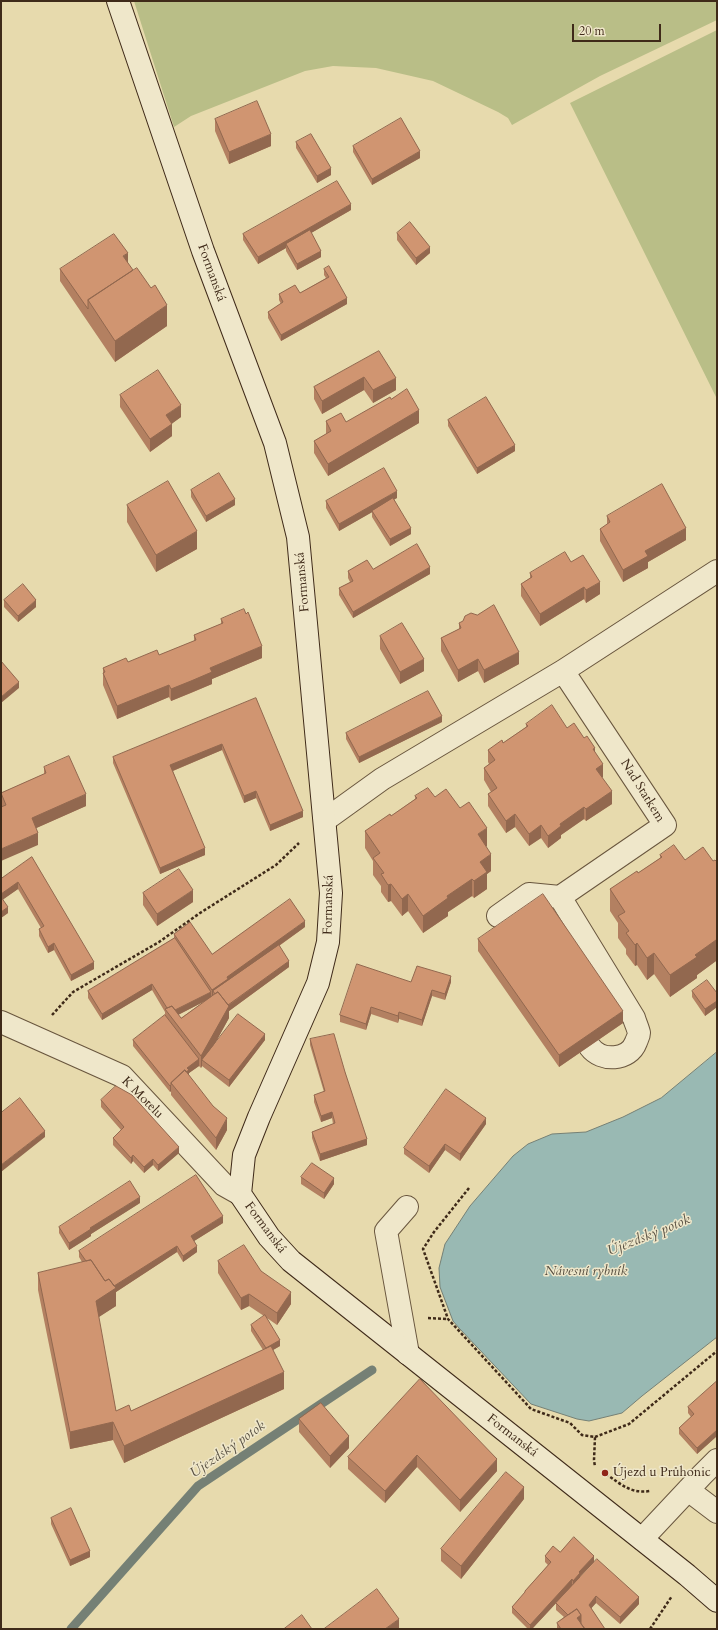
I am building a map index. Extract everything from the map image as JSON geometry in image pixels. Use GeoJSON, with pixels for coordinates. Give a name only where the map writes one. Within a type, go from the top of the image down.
{"type":"FeatureCollection","features":[{"type":"Feature","properties":{"kind":"street","name":"Formanská"},"geometry":{"type":"LineString","coordinates":[[118,1],[203,251],[275,443],[298,537],[331,893],[328,942],[318,983],[259,1117],[244,1155],[240,1194],[268,1237],[291,1261],[642,1539],[717,1601]]}},
{"type":"Feature","properties":{"kind":"street"},"geometry":{"type":"LineString","coordinates":[[325,820],[382,779],[563,671],[717,571]]}},
{"type":"Feature","properties":{"kind":"street","name":"Nad Statkem"},"geometry":{"type":"LineString","coordinates":[[560,897],[665,825],[563,671]]}},
{"type":"Feature","properties":{"kind":"street"},"geometry":{"type":"LineString","coordinates":[[498,916],[529,894],[560,897],[634,1018],[639,1033],[633,1048],[619,1057],[606,1057],[595,1054],[590,1047]]}},
{"type":"Feature","properties":{"kind":"street","name":"K Motelu"},"geometry":{"type":"LineString","coordinates":[[1,1022],[40,1038],[122,1076],[224,1185],[240,1194]]}},
{"type":"Feature","properties":{"kind":"street"},"geometry":{"type":"LineString","coordinates":[[407,1207],[386,1231],[408,1354]]}},
{"type":"Feature","properties":{"kind":"street"},"geometry":{"type":"LineString","coordinates":[[642,1539],[717,1460]]}},
{"type":"Feature","properties":{"kind":"street"},"geometry":{"type":"LineString","coordinates":[[688,1490],[717,1512]]}},
{"type":"Feature","properties":{"kind":"path"},"geometry":{"type":"LineString","coordinates":[[40,1038],[48,1019],[73,992],[159,942],[200,913],[276,865],[325,820]]}},
{"type":"Feature","properties":{"kind":"path"},"geometry":{"type":"LineString","coordinates":[[469,1188],[434,1232],[423,1249],[448,1319],[531,1409],[570,1423],[582,1435],[595,1437],[629,1424],[717,1350]]}},
{"type":"Feature","properties":{"kind":"path"},"geometry":{"type":"LineString","coordinates":[[595,1437],[594,1466],[630,1490],[643,1492],[655,1490]]}},
{"type":"Feature","properties":{"kind":"path"},"geometry":{"type":"LineString","coordinates":[[650,1629],[687,1575]]}},
{"type":"Feature","properties":{"kind":"green space"},"geometry":{"type":"Polygon","coordinates":[[[134,1],[717,1],[717,20],[600,76],[512,125],[508,118],[498,112],[433,81],[376,68],[333,66],[305,71],[191,116],[174,127],[134,1]]]}},
{"type":"Feature","properties":{"kind":"green space"},"geometry":{"type":"Polygon","coordinates":[[[717,30],[717,399],[570,103],[717,30]]]}},
{"type":"Feature","properties":{"kind":"water","name":"Návesní rybník"},"geometry":{"type":"Polygon","coordinates":[[[717,1052],[717,1337],[622,1413],[589,1421],[577,1419],[531,1404],[453,1321],[440,1287],[439,1268],[445,1244],[470,1206],[513,1156],[528,1144],[552,1134],[586,1132],[623,1117],[661,1098],[717,1052]]]}},
{"type":"Feature","properties":{"kind":"building"},"geometry":{"type":"Polygon","coordinates":[[[257,101],[271,134],[229,152],[215,119],[257,101]]]}},
{"type":"Feature","properties":{"kind":"building"},"geometry":{"type":"Polygon","coordinates":[[[401,118],[420,151],[372,179],[353,146],[401,118]]]}},
{"type":"Feature","properties":{"kind":"building"},"geometry":{"type":"Polygon","coordinates":[[[311,134],[331,168],[317,176],[296,142],[311,134]]]}},
{"type":"Feature","properties":{"kind":"building"},"geometry":{"type":"Polygon","coordinates":[[[337,181],[351,204],[258,257],[243,234],[337,181]]]}},
{"type":"Feature","properties":{"kind":"building"},"geometry":{"type":"Polygon","coordinates":[[[410,222],[430,247],[416,258],[397,233],[410,222]]]}},
{"type":"Feature","properties":{"kind":"building"},"geometry":{"type":"Polygon","coordinates":[[[310,230],[321,251],[297,264],[286,244],[310,230]]]}},
{"type":"Feature","properties":{"kind":"building"},"geometry":{"type":"Polygon","coordinates":[[[114,234],[128,253],[123,256],[133,270],[88,300],[88,309],[60,269],[114,234]]]}},
{"type":"Feature","properties":{"kind":"building"},"geometry":{"type":"Polygon","coordinates":[[[329,266],[347,298],[281,335],[268,312],[283,302],[279,294],[295,285],[300,293],[329,277],[324,269],[329,266]]]}},
{"type":"Feature","properties":{"kind":"building"},"geometry":{"type":"Polygon","coordinates":[[[137,268],[151,288],[155,285],[167,305],[115,341],[88,300],[137,268]]]}},
{"type":"Feature","properties":{"kind":"building"},"geometry":{"type":"Polygon","coordinates":[[[379,351],[396,378],[373,390],[364,377],[322,401],[314,387],[379,351]]]}},
{"type":"Feature","properties":{"kind":"building"},"geometry":{"type":"Polygon","coordinates":[[[158,370],[181,405],[166,415],[172,424],[150,439],[120,395],[158,370]]]}},
{"type":"Feature","properties":{"kind":"building"},"geometry":{"type":"Polygon","coordinates":[[[407,389],[419,410],[328,464],[314,441],[331,431],[326,421],[341,413],[346,422],[407,389]]]}},
{"type":"Feature","properties":{"kind":"building"},"geometry":{"type":"Polygon","coordinates":[[[486,397],[515,445],[477,468],[448,420],[486,397]]]}},
{"type":"Feature","properties":{"kind":"building"},"geometry":{"type":"Polygon","coordinates":[[[384,468],[397,491],[339,524],[326,501],[384,468]]]}},
{"type":"Feature","properties":{"kind":"building"},"geometry":{"type":"Polygon","coordinates":[[[219,473],[235,499],[206,516],[191,490],[219,473]]]}},
{"type":"Feature","properties":{"kind":"building"},"geometry":{"type":"Polygon","coordinates":[[[168,481],[197,531],[156,555],[127,505],[168,481]]]}},
{"type":"Feature","properties":{"kind":"building"},"geometry":{"type":"Polygon","coordinates":[[[662,484],[686,528],[645,551],[648,556],[623,570],[600,529],[610,522],[607,516],[662,484]]]}},
{"type":"Feature","properties":{"kind":"building"},"geometry":{"type":"Polygon","coordinates":[[[393,498],[411,528],[390,539],[372,511],[393,498]]]}},
{"type":"Feature","properties":{"kind":"building"},"geometry":{"type":"Polygon","coordinates":[[[417,544],[430,567],[353,612],[339,588],[353,581],[348,571],[367,560],[373,569],[417,544]]]}},
{"type":"Feature","properties":{"kind":"building"},"geometry":{"type":"Polygon","coordinates":[[[565,552],[571,562],[583,555],[600,582],[586,590],[584,587],[540,614],[521,584],[532,577],[530,573],[565,552]]]}},
{"type":"Feature","properties":{"kind":"building"},"geometry":{"type":"Polygon","coordinates":[[[23,584],[36,600],[18,616],[4,600],[23,584]]]}},
{"type":"Feature","properties":{"kind":"building"},"geometry":{"type":"Polygon","coordinates":[[[494,605],[519,652],[484,670],[478,659],[458,670],[441,638],[461,628],[459,623],[463,621],[465,616],[471,613],[477,615],[494,605]]]}},
{"type":"Feature","properties":{"kind":"building"},"geometry":{"type":"Polygon","coordinates":[[[244,609],[246,614],[248,612],[262,646],[210,668],[212,672],[191,681],[171,689],[169,685],[117,706],[103,673],[105,672],[103,668],[126,658],[128,662],[157,650],[159,655],[196,640],[194,635],[223,623],[221,619],[244,609]]]}},
{"type":"Feature","properties":{"kind":"building"},"geometry":{"type":"Polygon","coordinates":[[[402,623],[424,659],[400,672],[380,636],[402,623]]]}},
{"type":"Feature","properties":{"kind":"building"},"geometry":{"type":"Polygon","coordinates":[[[1,661],[19,682],[1,697],[1,661]]]}},
{"type":"Feature","properties":{"kind":"building"},"geometry":{"type":"Polygon","coordinates":[[[428,691],[442,716],[359,757],[346,733],[428,691]]]}},
{"type":"Feature","properties":{"kind":"building"},"geometry":{"type":"Polygon","coordinates":[[[256,698],[303,811],[270,825],[256,791],[244,796],[222,744],[170,765],[205,848],[160,868],[113,757],[256,698]]]}},
{"type":"Feature","properties":{"kind":"building"},"geometry":{"type":"Polygon","coordinates":[[[552,705],[567,728],[574,723],[584,738],[587,736],[595,748],[593,749],[603,764],[596,769],[612,791],[586,809],[584,807],[560,824],[561,826],[548,836],[541,825],[529,834],[515,814],[506,821],[488,794],[497,788],[484,768],[495,760],[488,750],[502,740],[503,743],[528,726],[526,724],[552,705]]]}},
{"type":"Feature","properties":{"kind":"building"},"geometry":{"type":"Polygon","coordinates":[[[69,756],[86,794],[32,818],[38,833],[1,849],[1,807],[6,805],[1,793],[46,773],[44,767],[69,756]]]}},
{"type":"Feature","properties":{"kind":"building"},"geometry":{"type":"Polygon","coordinates":[[[428,788],[435,797],[446,789],[460,808],[469,802],[487,828],[478,834],[491,854],[480,862],[487,872],[474,881],[472,879],[447,896],[448,898],[423,916],[408,894],[402,899],[391,884],[388,885],[381,874],[384,873],[373,858],[380,853],[365,831],[390,814],[391,816],[417,798],[415,796],[428,788]]]}},
{"type":"Feature","properties":{"kind":"building"},"geometry":{"type":"Polygon","coordinates":[[[674,845],[685,860],[703,847],[713,861],[715,860],[717,862],[717,941],[716,940],[695,955],[697,957],[670,975],[654,953],[647,958],[637,943],[635,945],[626,933],[629,931],[618,916],[625,912],[610,889],[662,857],[660,855],[674,845]]]}},
{"type":"Feature","properties":{"kind":"building"},"geometry":{"type":"Polygon","coordinates":[[[32,857],[94,962],[71,975],[54,943],[48,947],[39,929],[44,926],[18,882],[1,894],[1,879],[32,857]]]}},
{"type":"Feature","properties":{"kind":"building"},"geometry":{"type":"Polygon","coordinates":[[[179,869],[193,890],[157,914],[143,893],[179,869]]]}},
{"type":"Feature","properties":{"kind":"building"},"geometry":{"type":"Polygon","coordinates":[[[543,894],[623,1011],[559,1055],[478,939],[543,894]]]}},
{"type":"Feature","properties":{"kind":"building"},"geometry":{"type":"Polygon","coordinates":[[[1,897],[8,907],[1,912],[1,897]]]}},
{"type":"Feature","properties":{"kind":"building"},"geometry":{"type":"Polygon","coordinates":[[[290,899],[305,921],[227,977],[228,979],[212,990],[174,934],[190,922],[212,954],[290,899]]]}},
{"type":"Feature","properties":{"kind":"building"},"geometry":{"type":"Polygon","coordinates":[[[175,938],[211,992],[175,1010],[172,1006],[167,1008],[152,984],[102,1014],[88,991],[175,938]]]}},
{"type":"Feature","properties":{"kind":"building"},"geometry":{"type":"Polygon","coordinates":[[[279,945],[289,961],[228,1005],[218,992],[215,994],[213,991],[279,945]]]}},
{"type":"Feature","properties":{"kind":"building"},"geometry":{"type":"Polygon","coordinates":[[[357,964],[411,982],[417,966],[451,976],[445,994],[432,990],[422,1020],[399,1012],[398,1016],[371,1007],[366,1024],[340,1015],[357,964]]]}},
{"type":"Feature","properties":{"kind":"building"},"geometry":{"type":"Polygon","coordinates":[[[707,980],[717,993],[717,1001],[705,1009],[692,991],[707,980]]]}},
{"type":"Feature","properties":{"kind":"building"},"geometry":{"type":"Polygon","coordinates":[[[218,992],[229,1006],[201,1056],[165,1009],[172,1006],[181,1018],[218,992]]]}},
{"type":"Feature","properties":{"kind":"building"},"geometry":{"type":"Polygon","coordinates":[[[238,1014],[265,1034],[229,1080],[202,1060],[238,1014]]]}},
{"type":"Feature","properties":{"kind":"building"},"geometry":{"type":"Polygon","coordinates":[[[165,1015],[199,1059],[187,1068],[189,1070],[186,1072],[185,1070],[171,1083],[170,1086],[133,1040],[165,1015]]]}},
{"type":"Feature","properties":{"kind":"building"},"geometry":{"type":"Polygon","coordinates":[[[334,1034],[367,1139],[320,1154],[312,1132],[335,1123],[332,1112],[321,1116],[314,1095],[325,1091],[310,1039],[334,1034]]]}},
{"type":"Feature","properties":{"kind":"building"},"geometry":{"type":"Polygon","coordinates":[[[185,1070],[213,1106],[227,1118],[216,1138],[171,1083],[185,1070]]]}},
{"type":"Feature","properties":{"kind":"building"},"geometry":{"type":"Polygon","coordinates":[[[116,1086],[132,1095],[179,1147],[158,1165],[153,1159],[144,1167],[133,1155],[131,1158],[113,1138],[124,1127],[101,1100],[116,1086]]]}},
{"type":"Feature","properties":{"kind":"building"},"geometry":{"type":"Polygon","coordinates":[[[446,1089],[486,1118],[460,1154],[445,1144],[429,1166],[404,1148],[446,1089]]]}},
{"type":"Feature","properties":{"kind":"building"},"geometry":{"type":"Polygon","coordinates":[[[20,1098],[45,1131],[1,1165],[1,1113],[20,1098]]]}},
{"type":"Feature","properties":{"kind":"building"},"geometry":{"type":"Polygon","coordinates":[[[312,1163],[334,1178],[324,1193],[301,1177],[312,1163]]]}},
{"type":"Feature","properties":{"kind":"building"},"geometry":{"type":"Polygon","coordinates":[[[196,1175],[223,1216],[191,1236],[197,1246],[183,1256],[177,1246],[114,1286],[109,1279],[105,1281],[91,1260],[86,1261],[79,1251],[196,1175]]]}},
{"type":"Feature","properties":{"kind":"building"},"geometry":{"type":"Polygon","coordinates":[[[130,1181],[140,1197],[69,1243],[59,1227],[130,1181]]]}},
{"type":"Feature","properties":{"kind":"building"},"geometry":{"type":"Polygon","coordinates":[[[244,1245],[261,1271],[291,1292],[277,1313],[249,1294],[241,1298],[218,1261],[244,1245]]]}},
{"type":"Feature","properties":{"kind":"building"},"geometry":{"type":"Polygon","coordinates":[[[91,1260],[105,1281],[109,1279],[116,1288],[96,1301],[116,1411],[129,1405],[131,1411],[271,1346],[284,1372],[124,1446],[113,1422],[70,1432],[38,1273],[91,1260]]]}},
{"type":"Feature","properties":{"kind":"building"},"geometry":{"type":"Polygon","coordinates":[[[265,1315],[280,1340],[266,1348],[251,1325],[265,1315]]]}},
{"type":"Feature","properties":{"kind":"building"},"geometry":{"type":"Polygon","coordinates":[[[420,1379],[497,1459],[460,1500],[417,1455],[385,1491],[348,1457],[420,1379]]]}},
{"type":"Feature","properties":{"kind":"building"},"geometry":{"type":"Polygon","coordinates":[[[717,1381],[717,1430],[697,1448],[679,1428],[694,1414],[688,1407],[717,1381]]]}},
{"type":"Feature","properties":{"kind":"building"},"geometry":{"type":"Polygon","coordinates":[[[321,1403],[349,1436],[330,1456],[299,1419],[321,1403]]]}},
{"type":"Feature","properties":{"kind":"building"},"geometry":{"type":"Polygon","coordinates":[[[506,1472],[524,1487],[461,1566],[441,1549],[506,1472]]]}},
{"type":"Feature","properties":{"kind":"building"},"geometry":{"type":"Polygon","coordinates":[[[71,1508],[90,1551],[70,1560],[51,1518],[71,1508]]]}},
{"type":"Feature","properties":{"kind":"building"},"geometry":{"type":"Polygon","coordinates":[[[574,1537],[594,1556],[573,1581],[572,1579],[530,1625],[512,1607],[551,1562],[545,1556],[553,1546],[560,1552],[574,1537]]]}},
{"type":"Feature","properties":{"kind":"building"},"geometry":{"type":"Polygon","coordinates":[[[597,1559],[639,1597],[620,1617],[596,1596],[589,1605],[605,1629],[585,1629],[581,1624],[581,1615],[577,1609],[568,1615],[556,1603],[597,1559]]]}},
{"type":"Feature","properties":{"kind":"building"},"geometry":{"type":"Polygon","coordinates":[[[377,1589],[399,1619],[385,1629],[324,1629],[377,1589]]]}},
{"type":"Feature","properties":{"kind":"building"},"geometry":{"type":"Polygon","coordinates":[[[577,1609],[581,1615],[577,1618],[585,1629],[561,1629],[557,1623],[577,1609]]]}},
{"type":"Feature","properties":{"kind":"building"},"geometry":{"type":"Polygon","coordinates":[[[302,1615],[312,1629],[284,1629],[302,1615]]]}},
{"type":"Feature","properties":{"kind":"waterway","name":"Újezdský potok"},"geometry":{"type":"LineString","coordinates":[[71,1629],[198,1486],[372,1370]]}},
{"type":"Feature","properties":{"kind":"place","name":"Újezd u Průhonic"},"geometry":{"type":"Point","coordinates":[605,1473]}}]}
